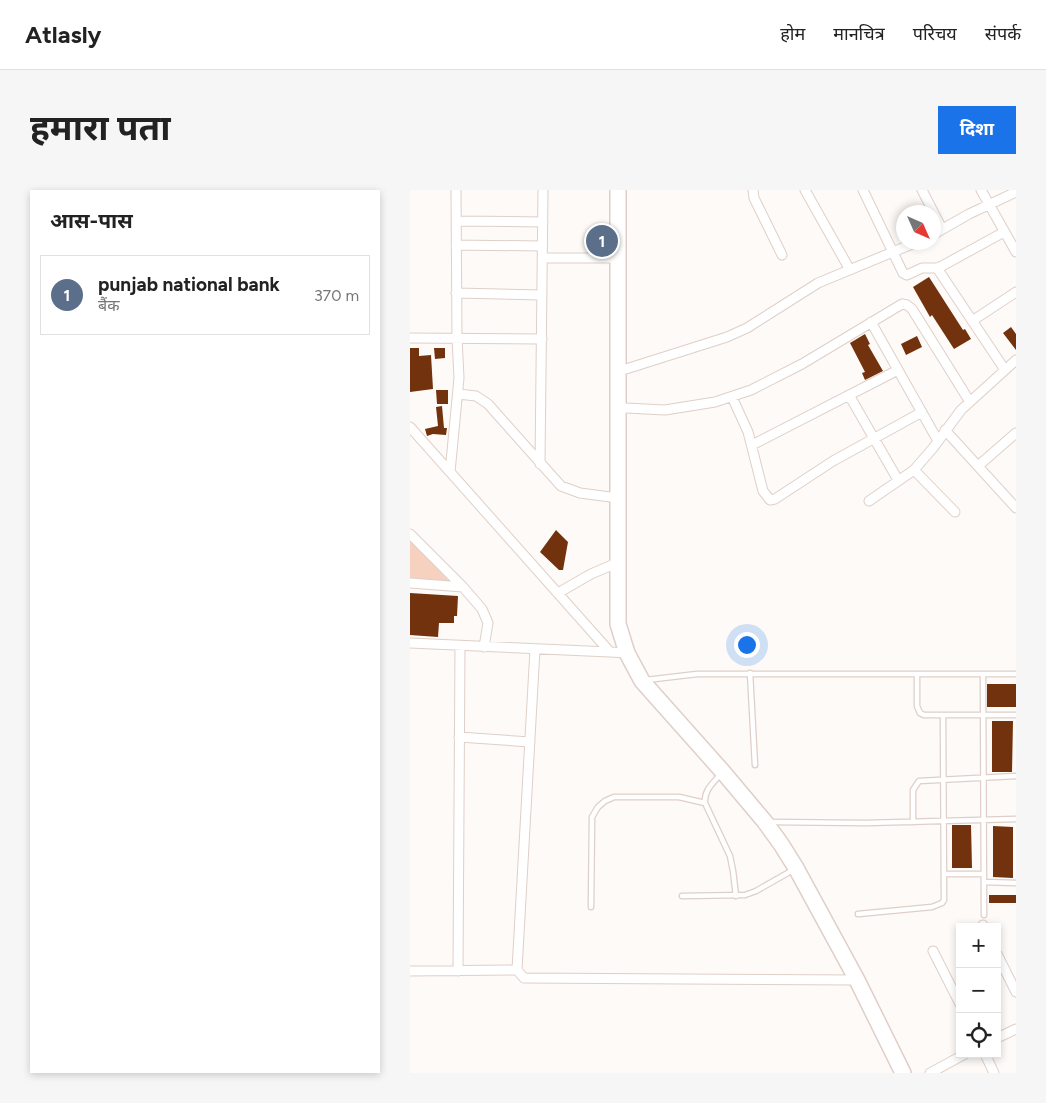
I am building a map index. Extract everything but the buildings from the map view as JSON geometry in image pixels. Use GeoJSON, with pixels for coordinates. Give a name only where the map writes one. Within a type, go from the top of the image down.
{"type":"FeatureCollection","features":[{"type":"Feature","properties":{"kind":"highway"},"geometry":{"type":"LineString","coordinates":[[618,190],[618,624],[625,647],[642,681],[765,822],[796,868],[857,980],[903,1073]]}},
{"type":"Feature","properties":{"kind":"highway"},"geometry":{"type":"LineString","coordinates":[[625,647],[627,624],[626,190]]}},
{"type":"Feature","properties":{"kind":"street"},"geometry":{"type":"LineString","coordinates":[[450,472],[458,394],[456,190]]}},
{"type":"Feature","properties":{"kind":"street"},"geometry":{"type":"LineString","coordinates":[[540,464],[543,190]]}},
{"type":"Feature","properties":{"kind":"street"},"geometry":{"type":"LineString","coordinates":[[753,190],[754,198],[782,255]]}},
{"type":"Feature","properties":{"kind":"street"},"geometry":{"type":"LineString","coordinates":[[805,190],[850,270]]}},
{"type":"Feature","properties":{"kind":"street"},"geometry":{"type":"LineString","coordinates":[[863,190],[903,273],[907,275],[922,268],[937,268],[1004,232]]}},
{"type":"Feature","properties":{"kind":"street"},"geometry":{"type":"LineString","coordinates":[[922,190],[942,229],[1016,192]]}},
{"type":"Feature","properties":{"kind":"street"},"geometry":{"type":"LineString","coordinates":[[981,190],[1016,252]]}},
{"type":"Feature","properties":{"kind":"street"},"geometry":{"type":"LineString","coordinates":[[456,222],[543,222]]}},
{"type":"Feature","properties":{"kind":"street"},"geometry":{"type":"LineString","coordinates":[[456,245],[542,246]]}},
{"type":"Feature","properties":{"kind":"street"},"geometry":{"type":"LineString","coordinates":[[626,369],[727,337],[747,328],[818,283],[898,250]]}},
{"type":"Feature","properties":{"kind":"street"},"geometry":{"type":"LineString","coordinates":[[542,258],[618,258]]}},
{"type":"Feature","properties":{"kind":"street"},"geometry":{"type":"LineString","coordinates":[[937,268],[1005,370]]}},
{"type":"Feature","properties":{"kind":"street"},"geometry":{"type":"LineString","coordinates":[[972,321],[1016,292]]}},
{"type":"Feature","properties":{"kind":"street"},"geometry":{"type":"LineString","coordinates":[[456,293],[542,294]]}},
{"type":"Feature","properties":{"kind":"street"},"geometry":{"type":"LineString","coordinates":[[626,408],[664,410],[714,402],[732,397],[767,383],[902,304],[907,304],[912,308],[970,402]]}},
{"type":"Feature","properties":{"kind":"street"},"geometry":{"type":"LineString","coordinates":[[871,322],[938,441]]}},
{"type":"Feature","properties":{"kind":"street"},"geometry":{"type":"LineString","coordinates":[[410,338],[542,339]]}},
{"type":"Feature","properties":{"kind":"street"},"geometry":{"type":"LineString","coordinates":[[869,501],[914,470],[938,441],[952,420],[1016,360]]}},
{"type":"Feature","properties":{"kind":"street"},"geometry":{"type":"LineString","coordinates":[[752,445],[898,370]]}},
{"type":"Feature","properties":{"kind":"street"},"geometry":{"type":"LineString","coordinates":[[458,394],[476,396],[488,404],[540,464],[562,486],[580,493],[618,498]]}},
{"type":"Feature","properties":{"kind":"street"},"geometry":{"type":"LineString","coordinates":[[849,395],[898,480]]}},
{"type":"Feature","properties":{"kind":"street"},"geometry":{"type":"LineString","coordinates":[[732,397],[752,445],[763,491],[770,500],[776,499],[834,461],[922,412]]}},
{"type":"Feature","properties":{"kind":"street"},"geometry":{"type":"LineString","coordinates":[[410,427],[610,652]]}},
{"type":"Feature","properties":{"kind":"street"},"geometry":{"type":"LineString","coordinates":[[945,430],[1014,502]]}},
{"type":"Feature","properties":{"kind":"street"},"geometry":{"type":"LineString","coordinates":[[978,466],[1016,432]]}},
{"type":"Feature","properties":{"kind":"street"},"geometry":{"type":"LineString","coordinates":[[914,470],[956,512]]}},
{"type":"Feature","properties":{"kind":"street"},"geometry":{"type":"LineString","coordinates":[[410,534],[463,587],[486,615],[488,622],[484,647]]}},
{"type":"Feature","properties":{"kind":"street"},"geometry":{"type":"LineString","coordinates":[[558,593],[591,574],[619,562]]}},
{"type":"Feature","properties":{"kind":"street"},"geometry":{"type":"LineString","coordinates":[[410,583],[463,587]]}},
{"type":"Feature","properties":{"kind":"street"},"geometry":{"type":"LineString","coordinates":[[410,642],[610,652],[625,647]]}},
{"type":"Feature","properties":{"kind":"street"},"geometry":{"type":"LineString","coordinates":[[458,971],[460,646]]}},
{"type":"Feature","properties":{"kind":"street"},"geometry":{"type":"LineString","coordinates":[[535,649],[517,970],[524,978],[857,980]]}},
{"type":"Feature","properties":{"kind":"street"},"geometry":{"type":"LineString","coordinates":[[459,737],[530,742]]}},
{"type":"Feature","properties":{"kind":"street"},"geometry":{"type":"LineString","coordinates":[[933,951],[956,996]]}},
{"type":"Feature","properties":{"kind":"street"},"geometry":{"type":"LineString","coordinates":[[1001,962],[1016,992]]}},
{"type":"Feature","properties":{"kind":"street"},"geometry":{"type":"LineString","coordinates":[[410,971],[517,970]]}},
{"type":"Feature","properties":{"kind":"street"},"geometry":{"type":"LineString","coordinates":[[1001,1036],[1016,1029]]}},
{"type":"Feature","properties":{"kind":"street"},"geometry":{"type":"LineString","coordinates":[[930,1073],[958,1058]]}},
{"type":"Feature","properties":{"kind":"street"},"geometry":{"type":"LineString","coordinates":[[987,1058],[994,1073]]}},
{"type":"Feature","properties":{"kind":"lane"},"geometry":{"type":"LineString","coordinates":[[642,681],[696,674],[1016,674]]}},
{"type":"Feature","properties":{"kind":"lane"},"geometry":{"type":"LineString","coordinates":[[750,674],[755,765]]}},
{"type":"Feature","properties":{"kind":"lane"},"geometry":{"type":"LineString","coordinates":[[983,674],[984,915]]}},
{"type":"Feature","properties":{"kind":"lane"},"geometry":{"type":"LineString","coordinates":[[917,675],[918,710],[924,715],[1016,716]]}},
{"type":"Feature","properties":{"kind":"lane"},"geometry":{"type":"LineString","coordinates":[[858,914],[938,906],[944,900],[943,715]]}},
{"type":"Feature","properties":{"kind":"lane"},"geometry":{"type":"LineString","coordinates":[[723,772],[704,795],[705,803],[730,856],[736,896]]}},
{"type":"Feature","properties":{"kind":"lane"},"geometry":{"type":"LineString","coordinates":[[912,822],[913,790],[919,781],[1016,776]]}},
{"type":"Feature","properties":{"kind":"lane"},"geometry":{"type":"LineString","coordinates":[[591,907],[591,830],[592,817],[598,807],[614,797],[679,797],[705,803]]}},
{"type":"Feature","properties":{"kind":"lane"},"geometry":{"type":"LineString","coordinates":[[765,822],[912,822],[1016,819]]}},
{"type":"Feature","properties":{"kind":"lane"},"geometry":{"type":"LineString","coordinates":[[682,896],[745,895],[756,891],[796,868]]}},
{"type":"Feature","properties":{"kind":"lane"},"geometry":{"type":"LineString","coordinates":[[944,874],[984,874]]}},
{"type":"Feature","properties":{"kind":"lane"},"geometry":{"type":"LineString","coordinates":[[984,882],[1016,883]]}},
{"type":"Feature","properties":{"kind":"shaded area"},"geometry":{"type":"Polygon","coordinates":[[[410,540],[452,584],[410,580],[410,540]]]}},
{"type":"Feature","properties":{"kind":"place","name":"punjab national bank"},"geometry":{"type":"Point","coordinates":[602,241]}}]}
